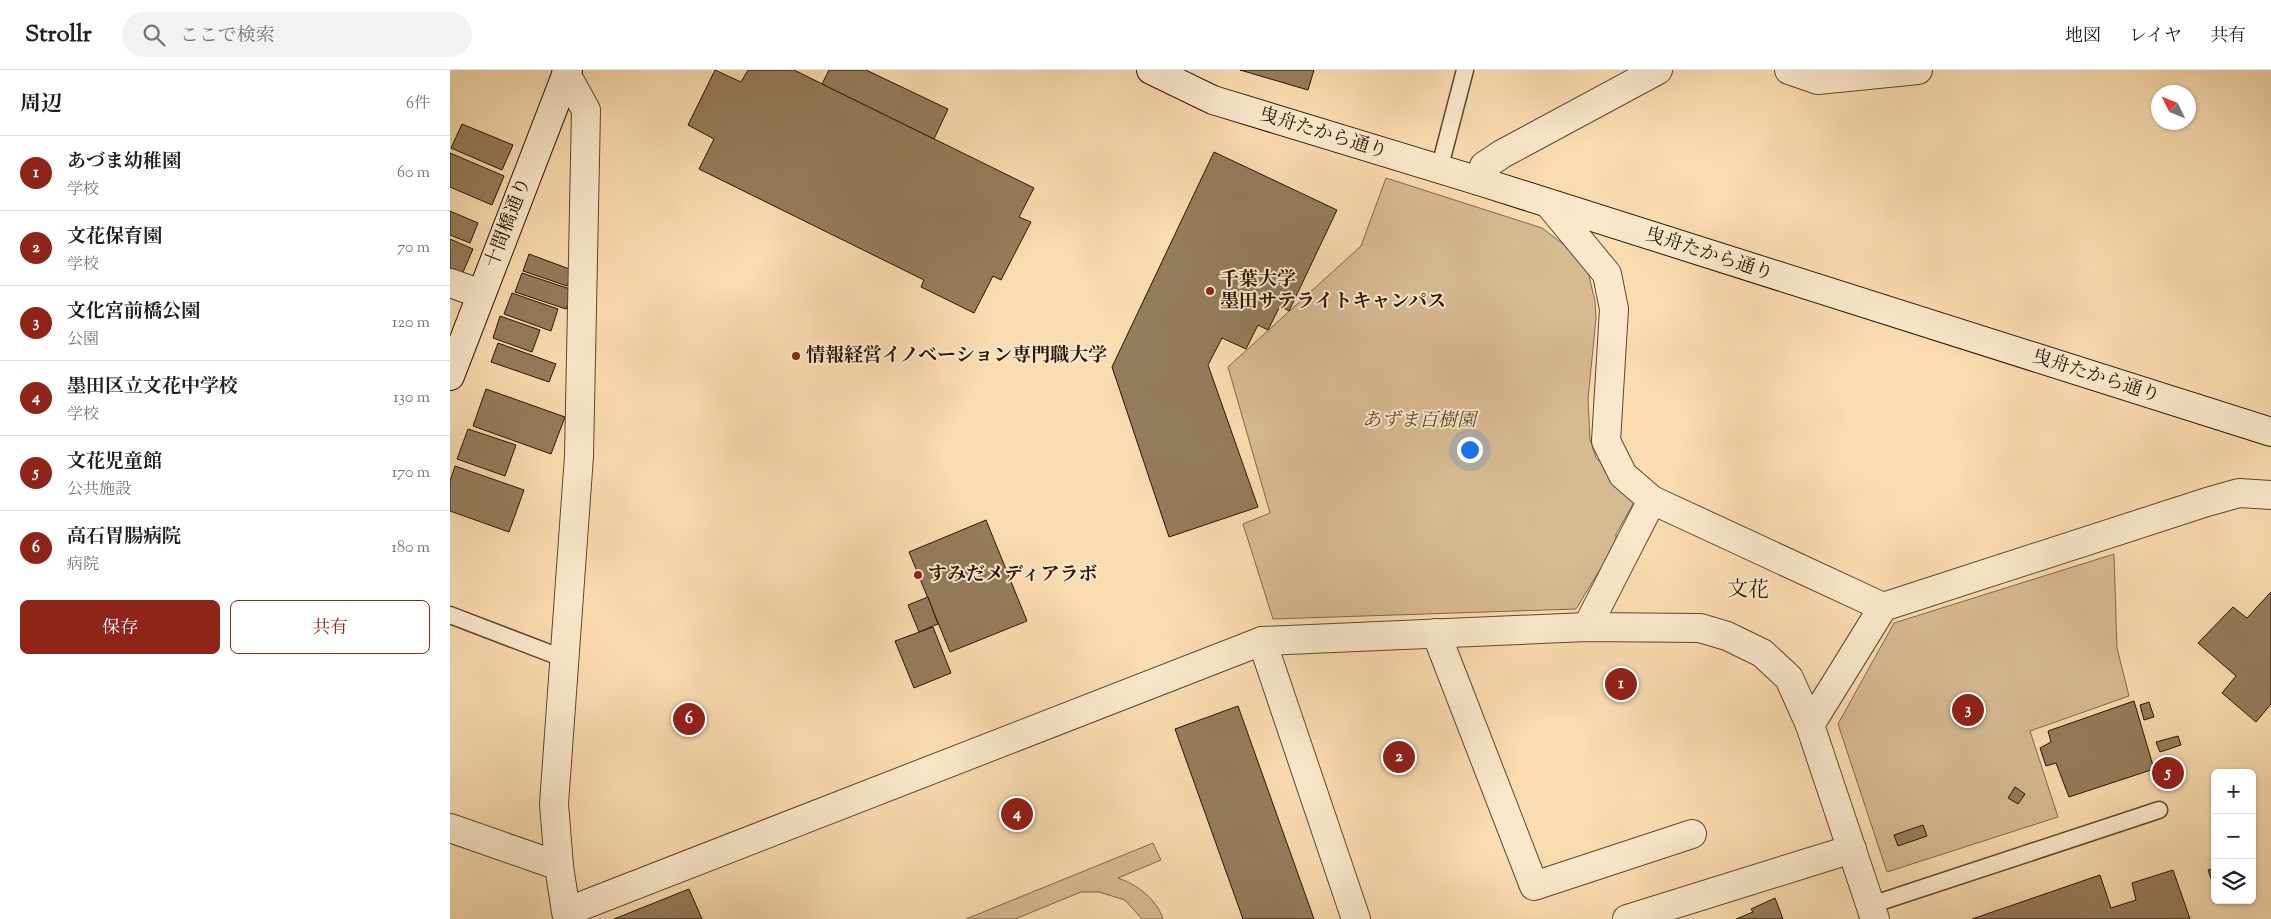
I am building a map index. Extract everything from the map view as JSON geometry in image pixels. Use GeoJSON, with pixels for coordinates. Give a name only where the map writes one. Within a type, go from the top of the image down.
{"type":"FeatureCollection","features":[{"type":"Feature","properties":{"kind":"street","name":"曳舟たから通り"},"geometry":{"type":"LineString","coordinates":[[1151,70],[1213,100],[1479,181],[2271,432]]}},
{"type":"Feature","properties":{"kind":"street"},"geometry":{"type":"LineString","coordinates":[[1479,181],[1484,166],[1502,154],[1658,70]]}},
{"type":"Feature","properties":{"kind":"street"},"geometry":{"type":"LineString","coordinates":[[1789,70],[1818,80],[1918,70]]}},
{"type":"Feature","properties":{"kind":"street"},"geometry":{"type":"LineString","coordinates":[[567,72],[586,110],[579,456],[554,804],[559,866],[567,916],[1262,641],[1587,627],[1700,628],[1727,636],[1762,654],[1789,678],[1810,725],[1873,912]]}},
{"type":"Feature","properties":{"kind":"street","name":"十間橋通り"},"geometry":{"type":"LineString","coordinates":[[450,376],[567,72]]}},
{"type":"Feature","properties":{"kind":"street"},"geometry":{"type":"LineString","coordinates":[[1550,204],[1607,274],[1614,309],[1606,441],[1623,475],[1652,500],[1883,607]]}},
{"type":"Feature","properties":{"kind":"street"},"geometry":{"type":"LineString","coordinates":[[450,283],[481,294]]}},
{"type":"Feature","properties":{"kind":"street"},"geometry":{"type":"LineString","coordinates":[[1810,725],[1883,607],[2207,502],[2239,493],[2271,495]]}},
{"type":"Feature","properties":{"kind":"street"},"geometry":{"type":"LineString","coordinates":[[1587,627],[1652,500]]}},
{"type":"Feature","properties":{"kind":"street"},"geometry":{"type":"LineString","coordinates":[[1436,633],[1534,886],[1692,834]]}},
{"type":"Feature","properties":{"kind":"street"},"geometry":{"type":"LineString","coordinates":[[1262,641],[1356,919]]}},
{"type":"Feature","properties":{"kind":"street"},"geometry":{"type":"LineString","coordinates":[[450,828],[559,866]]}},
{"type":"Feature","properties":{"kind":"street"},"geometry":{"type":"LineString","coordinates":[[1627,919],[1852,849]]}},
{"type":"Feature","properties":{"kind":"lane"},"geometry":{"type":"LineString","coordinates":[[1439,170],[1466,70]]}},
{"type":"Feature","properties":{"kind":"lane"},"geometry":{"type":"LineString","coordinates":[[450,615],[565,659]]}},
{"type":"Feature","properties":{"kind":"lane"},"geometry":{"type":"LineString","coordinates":[[1873,912],[2159,810]]}},
{"type":"Feature","properties":{"kind":"green space","name":"あずま百樹園"},"geometry":{"type":"Polygon","coordinates":[[[1386,178],[1542,228],[1579,256],[1588,272],[1595,301],[1596,318],[1588,399],[1590,439],[1596,458],[1630,493],[1637,497],[1616,534],[1616,543],[1576,609],[1273,619],[1243,524],[1270,513],[1228,367],[1361,246],[1386,178]]]}},
{"type":"Feature","properties":{"kind":"green space"},"geometry":{"type":"Polygon","coordinates":[[[2114,554],[2117,648],[2129,696],[2030,731],[2058,817],[1887,872],[1838,724],[1894,623],[2114,554]]]}},
{"type":"Feature","properties":{"kind":"green space"},"geometry":{"type":"Polygon","coordinates":[[[1153,843],[1161,860],[1118,878],[1132,884],[1145,893],[1156,905],[1163,919],[1142,919],[1125,900],[1099,892],[1081,892],[1015,919],[966,919],[1153,843]]]}},
{"type":"Feature","properties":{"kind":"building"},"geometry":{"type":"Polygon","coordinates":[[[715,70],[741,82],[748,70],[794,70],[1034,188],[1019,217],[1031,222],[1001,280],[993,276],[974,313],[921,287],[924,280],[699,169],[714,139],[688,125],[715,70]]]}},
{"type":"Feature","properties":{"kind":"building"},"geometry":{"type":"Polygon","coordinates":[[[829,70],[866,70],[948,109],[934,139],[822,84],[829,70]]]}},
{"type":"Feature","properties":{"kind":"building"},"geometry":{"type":"Polygon","coordinates":[[[1240,70],[1314,70],[1308,90],[1240,70]]]}},
{"type":"Feature","properties":{"kind":"building"},"geometry":{"type":"Polygon","coordinates":[[[462,124],[513,145],[502,170],[451,148],[462,124]]]}},
{"type":"Feature","properties":{"kind":"building","name":"千葉大学 墨田サテライトキャンパス"},"geometry":{"type":"Polygon","coordinates":[[[1214,152],[1337,210],[1289,311],[1280,306],[1268,330],[1258,325],[1246,349],[1222,338],[1208,365],[1258,507],[1169,537],[1112,367],[1214,152]]]}},
{"type":"Feature","properties":{"kind":"building"},"geometry":{"type":"Polygon","coordinates":[[[450,153],[504,176],[492,205],[450,187],[450,153]]]}},
{"type":"Feature","properties":{"kind":"building"},"geometry":{"type":"Polygon","coordinates":[[[450,211],[478,223],[470,243],[450,235],[450,211]]]}},
{"type":"Feature","properties":{"kind":"building"},"geometry":{"type":"Polygon","coordinates":[[[450,239],[473,249],[461,277],[450,273],[450,239]]]}},
{"type":"Feature","properties":{"kind":"building"},"geometry":{"type":"Polygon","coordinates":[[[529,254],[572,270],[567,286],[523,271],[529,254]]]}},
{"type":"Feature","properties":{"kind":"building"},"geometry":{"type":"Polygon","coordinates":[[[522,273],[573,290],[566,309],[515,292],[522,273]]]}},
{"type":"Feature","properties":{"kind":"building"},"geometry":{"type":"Polygon","coordinates":[[[512,293],[558,309],[551,331],[504,314],[512,293]]]}},
{"type":"Feature","properties":{"kind":"building"},"geometry":{"type":"Polygon","coordinates":[[[500,316],[540,330],[532,352],[493,338],[500,316]]]}},
{"type":"Feature","properties":{"kind":"building"},"geometry":{"type":"Polygon","coordinates":[[[498,343],[556,364],[549,382],[491,362],[498,343]]]}},
{"type":"Feature","properties":{"kind":"building"},"geometry":{"type":"Polygon","coordinates":[[[486,389],[565,417],[551,454],[473,426],[486,389]]]}},
{"type":"Feature","properties":{"kind":"building"},"geometry":{"type":"Polygon","coordinates":[[[468,429],[516,445],[505,476],[457,459],[468,429]]]}},
{"type":"Feature","properties":{"kind":"building"},"geometry":{"type":"Polygon","coordinates":[[[455,466],[524,490],[509,532],[450,511],[450,481],[455,466]]]}},
{"type":"Feature","properties":{"kind":"building"},"geometry":{"type":"Polygon","coordinates":[[[986,520],[1027,621],[950,652],[909,552],[986,520]]]}},
{"type":"Feature","properties":{"kind":"building"},"geometry":{"type":"Polygon","coordinates":[[[2271,592],[2271,704],[2256,722],[2222,693],[2236,676],[2198,643],[2233,607],[2247,618],[2271,592]]]}},
{"type":"Feature","properties":{"kind":"building"},"geometry":{"type":"Polygon","coordinates":[[[928,597],[938,624],[919,632],[908,605],[928,597]]]}},
{"type":"Feature","properties":{"kind":"building"},"geometry":{"type":"Polygon","coordinates":[[[933,627],[951,673],[914,688],[895,641],[933,627]]]}},
{"type":"Feature","properties":{"kind":"building"},"geometry":{"type":"Polygon","coordinates":[[[2134,701],[2154,769],[2069,797],[2056,763],[2046,766],[2040,748],[2051,742],[2048,731],[2134,701]]]}},
{"type":"Feature","properties":{"kind":"building"},"geometry":{"type":"Polygon","coordinates":[[[2149,702],[2154,717],[2144,720],[2140,705],[2149,702]]]}},
{"type":"Feature","properties":{"kind":"building"},"geometry":{"type":"Polygon","coordinates":[[[1238,706],[1314,919],[1243,919],[1175,729],[1238,706]]]}},
{"type":"Feature","properties":{"kind":"building"},"geometry":{"type":"Polygon","coordinates":[[[2178,736],[2181,745],[2160,752],[2156,742],[2178,736]]]}},
{"type":"Feature","properties":{"kind":"building"},"geometry":{"type":"Polygon","coordinates":[[[2015,787],[2025,794],[2018,804],[2008,798],[2015,787]]]}},
{"type":"Feature","properties":{"kind":"building"},"geometry":{"type":"Polygon","coordinates":[[[1923,825],[1927,836],[1898,846],[1894,835],[1923,825]]]}},
{"type":"Feature","properties":{"kind":"building"},"geometry":{"type":"Polygon","coordinates":[[[2173,870],[2190,919],[1972,919],[2100,875],[2111,908],[2136,900],[2132,883],[2173,870]]]}},
{"type":"Feature","properties":{"kind":"building"},"geometry":{"type":"Polygon","coordinates":[[[689,889],[702,919],[614,919],[689,889]]]}},
{"type":"Feature","properties":{"kind":"building"},"geometry":{"type":"Polygon","coordinates":[[[1775,898],[1783,919],[1736,919],[1753,912],[1751,909],[1775,898]]]}},
{"type":"Feature","properties":{"kind":"place","name":"千葉大学 墨田サテライトキャンパス"},"geometry":{"type":"Point","coordinates":[1210,291]}},
{"type":"Feature","properties":{"kind":"place","name":"情報経営イノベーション専門職大学"},"geometry":{"type":"Point","coordinates":[796,356]}},
{"type":"Feature","properties":{"kind":"place","name":"すみだメディアラボ"},"geometry":{"type":"Point","coordinates":[918,575]}},
{"type":"Feature","properties":{"kind":"place","name":"あづま幼稚園"},"geometry":{"type":"Point","coordinates":[1621,684]}},
{"type":"Feature","properties":{"kind":"place","name":"文化宮前橋公園"},"geometry":{"type":"Point","coordinates":[1968,710]}},
{"type":"Feature","properties":{"kind":"place","name":"高石胃腸病院"},"geometry":{"type":"Point","coordinates":[689,719]}},
{"type":"Feature","properties":{"kind":"place","name":"文花保育園"},"geometry":{"type":"Point","coordinates":[1399,757]}},
{"type":"Feature","properties":{"kind":"place","name":"文花児童館"},"geometry":{"type":"Point","coordinates":[2168,773]}},
{"type":"Feature","properties":{"kind":"place","name":"墨田区立文花中学校"},"geometry":{"type":"Point","coordinates":[1017,814]}},
{"type":"Feature","properties":{"kind":"district","name":"文花"},"geometry":{"type":"Point","coordinates":[1748,591]}}]}
